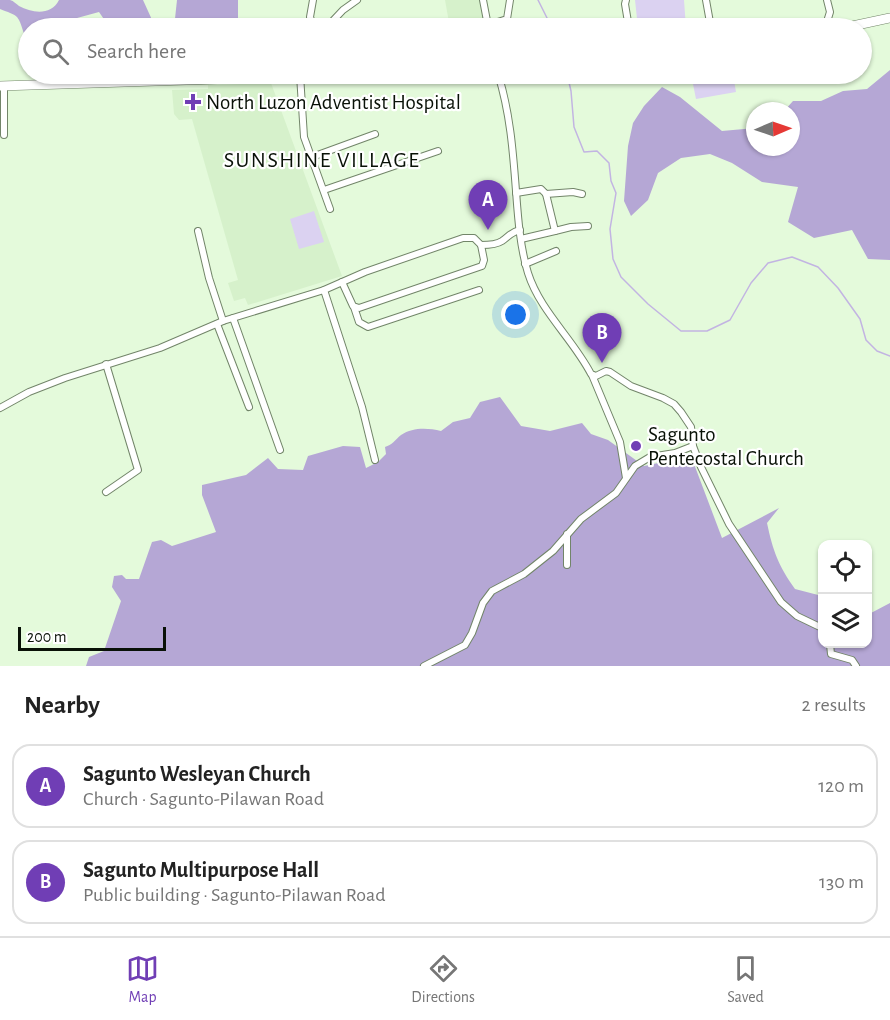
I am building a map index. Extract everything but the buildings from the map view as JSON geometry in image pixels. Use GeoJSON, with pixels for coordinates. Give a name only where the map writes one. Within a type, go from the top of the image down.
{"type":"FeatureCollection","features":[{"type":"Feature","properties":{"kind":"highway"},"geometry":{"type":"LineString","coordinates":[[872,22],[890,18]]}},
{"type":"Feature","properties":{"kind":"highway"},"geometry":{"type":"LineString","coordinates":[[2,86],[56,84]]}},
{"type":"Feature","properties":{"kind":"street"},"geometry":{"type":"LineString","coordinates":[[310,18],[313,0]]}},
{"type":"Feature","properties":{"kind":"street"},"geometry":{"type":"LineString","coordinates":[[335,18],[357,0]]}},
{"type":"Feature","properties":{"kind":"street"},"geometry":{"type":"LineString","coordinates":[[483,0],[486,18]]}},
{"type":"Feature","properties":{"kind":"street"},"geometry":{"type":"LineString","coordinates":[[507,18],[510,0]]}},
{"type":"Feature","properties":{"kind":"street"},"geometry":{"type":"LineString","coordinates":[[626,0],[627,18]]}},
{"type":"Feature","properties":{"kind":"street"},"geometry":{"type":"LineString","coordinates":[[706,0],[709,18]]}},
{"type":"Feature","properties":{"kind":"street"},"geometry":{"type":"LineString","coordinates":[[828,1],[830,12],[828,18]]}},
{"type":"Feature","properties":{"kind":"street"},"geometry":{"type":"LineString","coordinates":[[300,84],[303,133],[330,209]]}},
{"type":"Feature","properties":{"kind":"street"},"geometry":{"type":"LineString","coordinates":[[501,84],[510,129],[521,239],[530,280],[544,305],[579,352],[591,374],[620,442],[626,477]]}},
{"type":"Feature","properties":{"kind":"street"},"geometry":{"type":"LineString","coordinates":[[2,86],[4,135]]}},
{"type":"Feature","properties":{"kind":"street"},"geometry":{"type":"LineString","coordinates":[[312,157],[375,134]]}},
{"type":"Feature","properties":{"kind":"street"},"geometry":{"type":"LineString","coordinates":[[324,190],[438,151]]}},
{"type":"Feature","properties":{"kind":"street"},"geometry":{"type":"LineString","coordinates":[[516,193],[541,189],[546,194],[555,231]]}},
{"type":"Feature","properties":{"kind":"street"},"geometry":{"type":"LineString","coordinates":[[546,194],[573,192],[582,194]]}},
{"type":"Feature","properties":{"kind":"street"},"geometry":{"type":"LineString","coordinates":[[521,239],[588,226]]}},
{"type":"Feature","properties":{"kind":"street"},"geometry":{"type":"LineString","coordinates":[[481,245],[499,242],[512,232],[520,230]]}},
{"type":"Feature","properties":{"kind":"street"},"geometry":{"type":"LineString","coordinates":[[198,231],[220,322],[249,407]]}},
{"type":"Feature","properties":{"kind":"street"},"geometry":{"type":"LineString","coordinates":[[0,408],[30,392],[106,364],[160,348],[220,322],[324,290],[374,268],[463,238],[471,237],[481,245],[484,261],[482,266],[359,308],[353,306]]}},
{"type":"Feature","properties":{"kind":"street"},"geometry":{"type":"LineString","coordinates":[[525,264],[556,250]]}},
{"type":"Feature","properties":{"kind":"street"},"geometry":{"type":"LineString","coordinates":[[342,282],[359,322],[368,327],[479,290]]}},
{"type":"Feature","properties":{"kind":"street"},"geometry":{"type":"LineString","coordinates":[[324,290],[362,406],[375,460]]}},
{"type":"Feature","properties":{"kind":"street"},"geometry":{"type":"LineString","coordinates":[[233,318],[280,450]]}},
{"type":"Feature","properties":{"kind":"street"},"geometry":{"type":"LineString","coordinates":[[106,364],[138,470],[106,492]]}},
{"type":"Feature","properties":{"kind":"street"},"geometry":{"type":"LineString","coordinates":[[591,374],[596,376],[606,371],[610,372],[631,386],[674,404],[691,427],[693,446],[701,467],[727,521],[781,602],[797,616],[818,626]]}},
{"type":"Feature","properties":{"kind":"street"},"geometry":{"type":"LineString","coordinates":[[424,666],[465,645],[483,603],[492,591],[524,574],[553,550],[581,519],[616,493],[635,466],[647,458],[675,453],[693,446]]}},
{"type":"Feature","properties":{"kind":"street"},"geometry":{"type":"LineString","coordinates":[[567,534],[567,565]]}},
{"type":"Feature","properties":{"kind":"street"},"geometry":{"type":"LineString","coordinates":[[830,648],[831,654],[852,660],[856,666]]}},
{"type":"Feature","properties":{"kind":"shaded area"},"geometry":{"type":"Polygon","coordinates":[[[0,0],[10,0],[24,8],[41,12],[51,9],[59,0],[143,0],[151,18],[103,18],[99,12],[77,18],[18,19],[0,9],[0,0]]]}},
{"type":"Feature","properties":{"kind":"shaded area"},"geometry":{"type":"Polygon","coordinates":[[[177,0],[238,0],[238,18],[175,18],[177,0]]]}},
{"type":"Feature","properties":{"kind":"shaded area"},"geometry":{"type":"Polygon","coordinates":[[[445,0],[481,0],[485,18],[448,18],[445,0]]]}},
{"type":"Feature","properties":{"kind":"shaded area"},"geometry":{"type":"Polygon","coordinates":[[[635,0],[684,0],[685,18],[637,18],[635,0]]]}},
{"type":"Feature","properties":{"kind":"shaded area"},"geometry":{"type":"Polygon","coordinates":[[[890,70],[890,260],[868,259],[852,230],[814,238],[788,222],[798,187],[762,182],[732,163],[710,154],[681,158],[658,173],[648,200],[631,216],[624,201],[628,146],[633,123],[644,106],[662,87],[680,97],[722,131],[746,129],[746,156],[800,156],[800,102],[793,101],[821,101],[843,91],[867,89],[890,70]]]}},
{"type":"Feature","properties":{"kind":"shaded area"},"geometry":{"type":"Polygon","coordinates":[[[271,84],[342,276],[248,305],[245,298],[234,301],[228,283],[238,280],[192,119],[179,120],[174,114],[172,90],[208,89],[208,85],[271,84]]]}},
{"type":"Feature","properties":{"kind":"shaded area"},"geometry":{"type":"Polygon","coordinates":[[[693,84],[735,84],[736,92],[696,99],[693,84]]]}},
{"type":"Feature","properties":{"kind":"shaded area"},"geometry":{"type":"Polygon","coordinates":[[[314,211],[324,242],[299,249],[290,219],[314,211]]]}},
{"type":"Feature","properties":{"kind":"shaded area"},"geometry":{"type":"Polygon","coordinates":[[[500,397],[521,426],[550,431],[582,423],[591,434],[608,440],[644,466],[691,456],[722,538],[779,508],[767,523],[774,550],[780,565],[795,589],[818,595],[818,648],[872,648],[872,612],[890,603],[890,666],[86,666],[89,657],[104,651],[121,601],[112,587],[114,576],[122,575],[126,579],[139,579],[152,542],[161,540],[172,546],[216,532],[202,495],[202,485],[246,475],[268,458],[278,469],[303,470],[308,456],[343,446],[360,447],[366,468],[378,462],[386,454],[385,447],[406,432],[421,429],[441,431],[453,422],[470,418],[480,402],[500,397]]]}},
{"type":"Feature","properties":{"kind":"waterway"},"geometry":{"type":"LineString","coordinates":[[538,0],[547,18]]}},
{"type":"Feature","properties":{"kind":"waterway"},"geometry":{"type":"LineString","coordinates":[[569,84],[574,127],[584,152],[597,151],[609,163],[611,181],[616,193],[610,229],[613,259],[621,277],[648,304],[681,331],[707,331],[730,320],[751,283],[768,263],[792,257],[818,267],[838,288],[860,319],[866,340],[877,351],[890,356]]}},
{"type":"Feature","properties":{"kind":"place","name":"North Luzon Adventist Hospital"},"geometry":{"type":"Point","coordinates":[193,102]}},
{"type":"Feature","properties":{"kind":"place","name":"Sagunto Wesleyan Church"},"geometry":{"type":"Point","coordinates":[488,230]}},
{"type":"Feature","properties":{"kind":"place","name":"Sagunto Multipurpose Hall"},"geometry":{"type":"Point","coordinates":[602,363]}},
{"type":"Feature","properties":{"kind":"place","name":"Sagunto Pentecostal Church"},"geometry":{"type":"Point","coordinates":[636,446]}},
{"type":"Feature","properties":{"kind":"district","name":"SUNSHINE VILLAGE"},"geometry":{"type":"Point","coordinates":[322,160]}}]}
